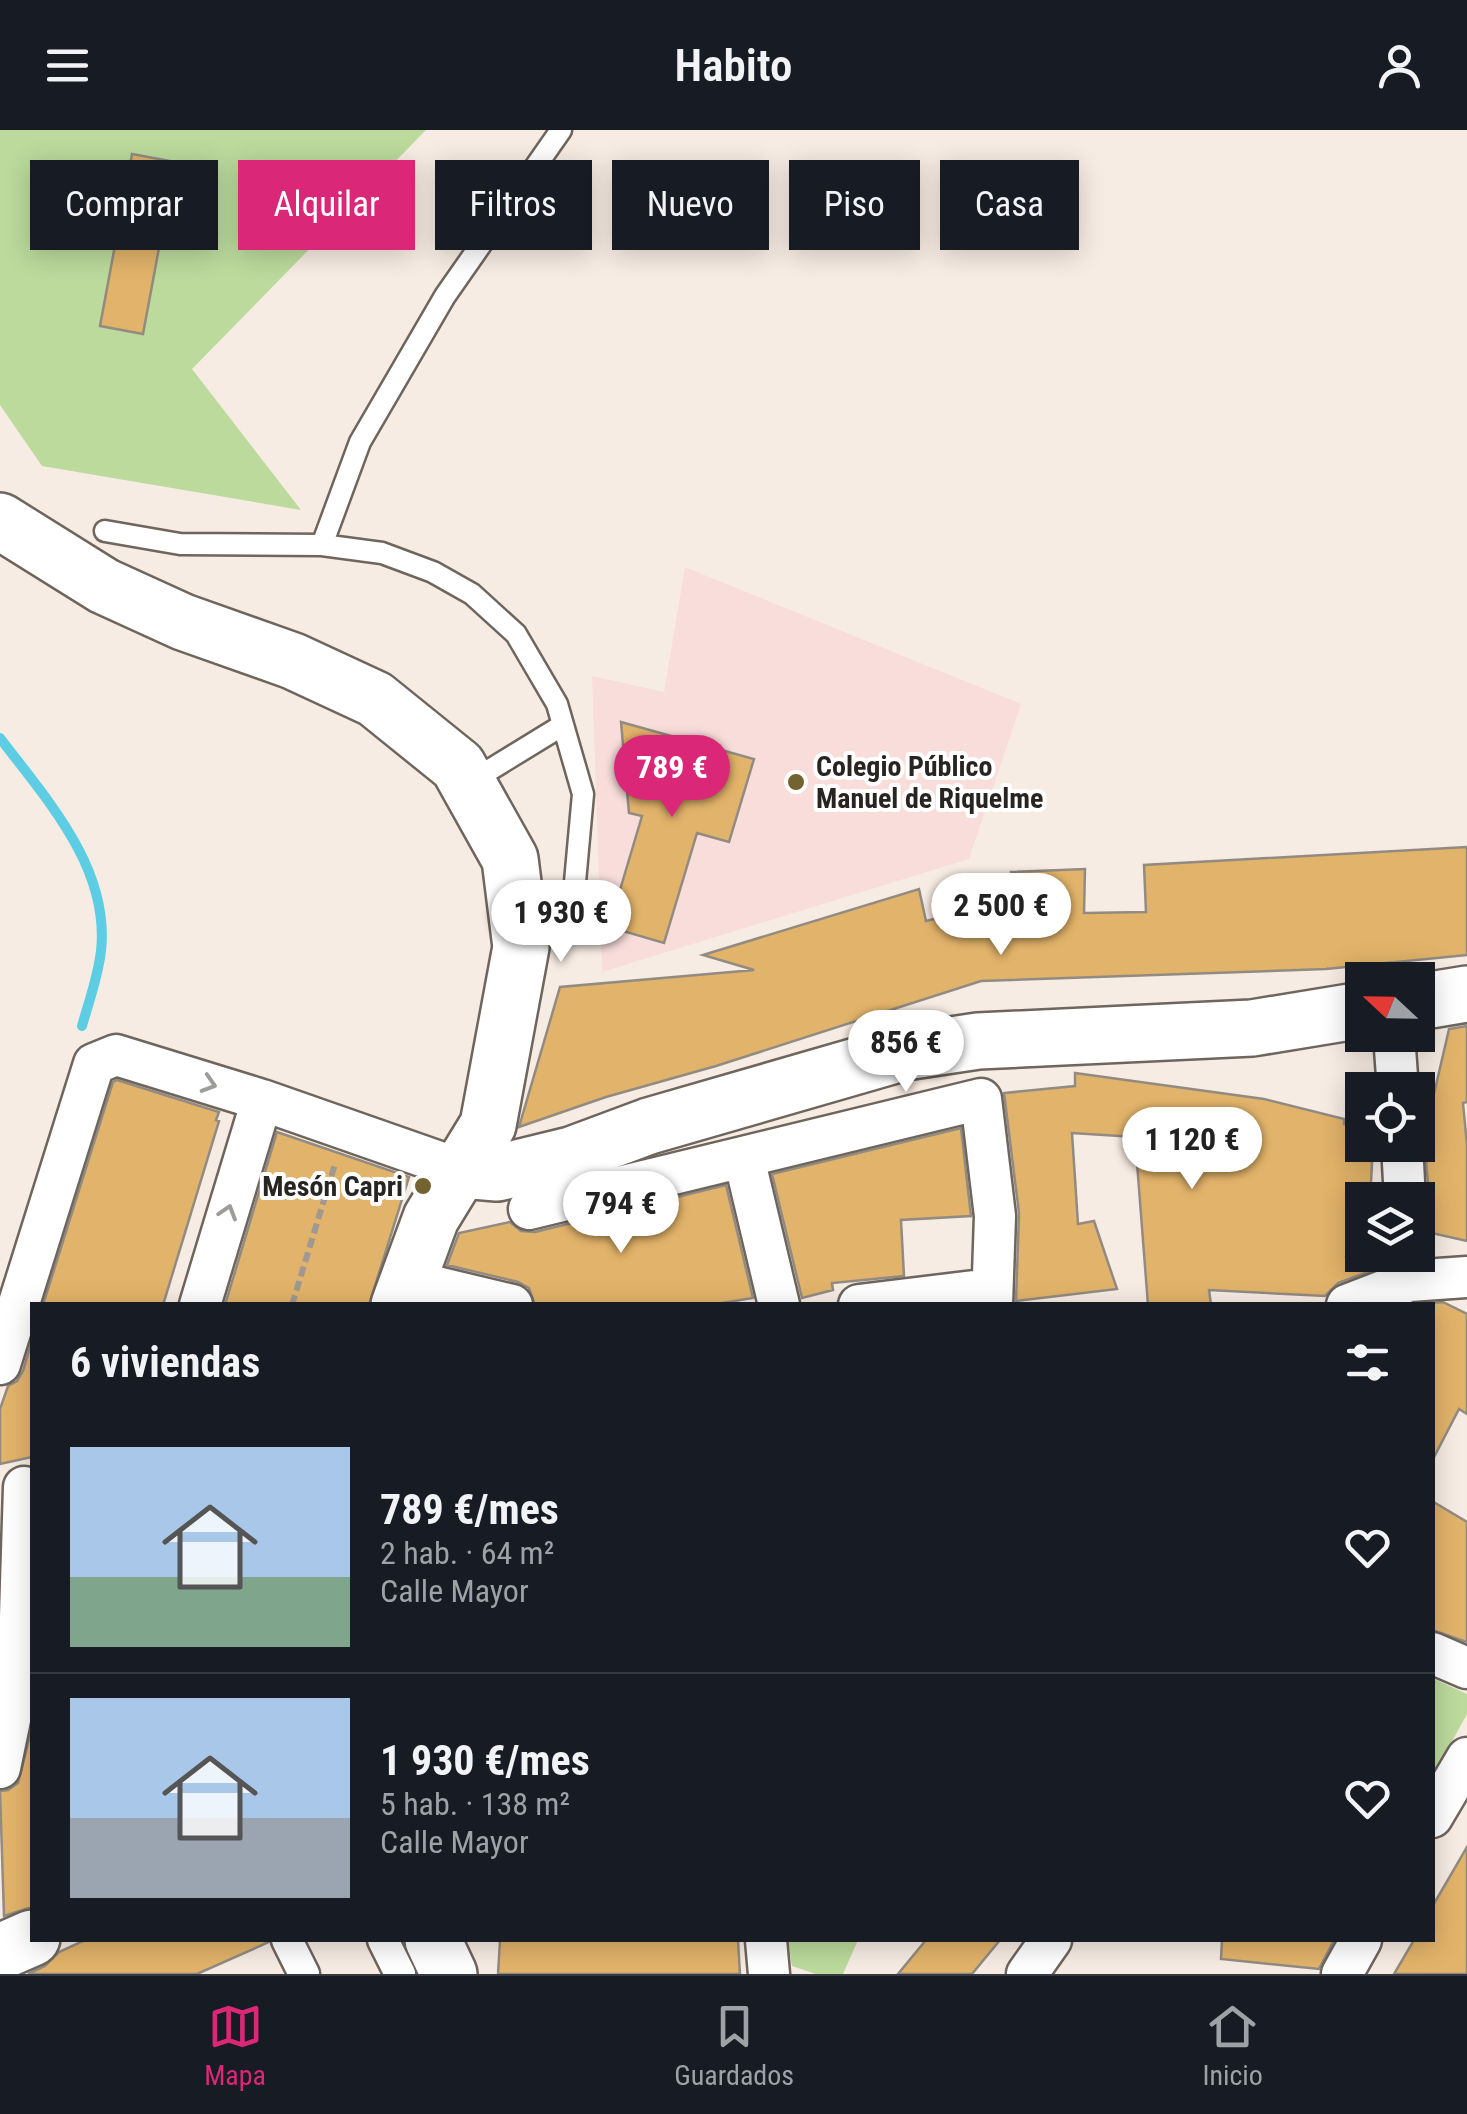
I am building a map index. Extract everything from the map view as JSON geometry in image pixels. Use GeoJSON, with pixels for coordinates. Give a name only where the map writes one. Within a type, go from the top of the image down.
{"type":"FeatureCollection","features":[{"type":"Feature","properties":{"kind":"main road"},"geometry":{"type":"LineString","coordinates":[[0,521],[104,586],[183,622],[294,661],[375,699],[463,774],[510,859],[521,947],[488,1125],[431,1218],[403,1292]]}},
{"type":"Feature","properties":{"kind":"main road"},"geometry":{"type":"LineString","coordinates":[[1435,999],[1467,994]]}},
{"type":"Feature","properties":{"kind":"main road"},"geometry":{"type":"LineString","coordinates":[[462,1170],[497,1172],[571,1155],[649,1126],[905,1052],[978,1042],[1252,1028],[1345,1013]]}},
{"type":"Feature","properties":{"kind":"main road"},"geometry":{"type":"LineString","coordinates":[[0,1952],[30,1939]]}},
{"type":"Feature","properties":{"kind":"main road"},"geometry":{"type":"LineString","coordinates":[[434,1942],[448,1974]]}},
{"type":"Feature","properties":{"kind":"street"},"geometry":{"type":"LineString","coordinates":[[96,1052],[262,1100],[462,1170]]}},
{"type":"Feature","properties":{"kind":"street"},"geometry":{"type":"LineString","coordinates":[[0,1291],[96,1052]]}},
{"type":"Feature","properties":{"kind":"street"},"geometry":{"type":"LineString","coordinates":[[0,1364],[96,1052]]}},
{"type":"Feature","properties":{"kind":"street"},"geometry":{"type":"LineString","coordinates":[[529,1209],[981,1098],[995,1216],[992,1297],[909,1302]]}},
{"type":"Feature","properties":{"kind":"street"},"geometry":{"type":"LineString","coordinates":[[201,1302],[262,1100]]}},
{"type":"Feature","properties":{"kind":"street"},"geometry":{"type":"LineString","coordinates":[[744,1158],[778,1302]]}},
{"type":"Feature","properties":{"kind":"street"},"geometry":{"type":"LineString","coordinates":[[1354,1302],[1405,1280],[1467,1278]]}},
{"type":"Feature","properties":{"kind":"street"},"geometry":{"type":"LineString","coordinates":[[403,1292],[487,1302]]}},
{"type":"Feature","properties":{"kind":"street"},"geometry":{"type":"LineString","coordinates":[[0,1768],[18,1681],[19,1484]]}},
{"type":"Feature","properties":{"kind":"street"},"geometry":{"type":"LineString","coordinates":[[1435,1654],[1467,1668]]}},
{"type":"Feature","properties":{"kind":"street"},"geometry":{"type":"LineString","coordinates":[[1435,1813],[1467,1758]]}},
{"type":"Feature","properties":{"kind":"street"},"geometry":{"type":"LineString","coordinates":[[288,1942],[304,1974]]}},
{"type":"Feature","properties":{"kind":"street"},"geometry":{"type":"LineString","coordinates":[[384,1942],[400,1974]]}},
{"type":"Feature","properties":{"kind":"street"},"geometry":{"type":"LineString","coordinates":[[766,1942],[769,1974]]}},
{"type":"Feature","properties":{"kind":"street"},"geometry":{"type":"LineString","coordinates":[[1027,1974],[1050,1942]]}},
{"type":"Feature","properties":{"kind":"street"},"geometry":{"type":"LineString","coordinates":[[1342,1974],[1361,1942]]}},
{"type":"Feature","properties":{"kind":"lane"},"geometry":{"type":"LineString","coordinates":[[322,545],[360,442],[445,296],[561,130]]}},
{"type":"Feature","properties":{"kind":"lane"},"geometry":{"type":"LineString","coordinates":[[105,531],[180,544],[322,545],[382,553],[433,572],[472,594],[516,634],[557,704],[584,794],[575,882]]}},
{"type":"Feature","properties":{"kind":"lane"},"geometry":{"type":"LineString","coordinates":[[463,774],[563,724]]}},
{"type":"Feature","properties":{"kind":"path"},"geometry":{"type":"LineString","coordinates":[[293,1302],[328,1186]]}},
{"type":"Feature","properties":{"kind":"shaded area","name":"Colegio Público Manuel de Riquelme"},"geometry":{"type":"Polygon","coordinates":[[[685,567],[1021,704],[969,859],[602,972],[592,676],[664,692],[685,567]]]}},
{"type":"Feature","properties":{"kind":"green space"},"geometry":{"type":"Polygon","coordinates":[[[0,130],[426,130],[397,160],[238,160],[238,250],[309,250],[192,369],[301,510],[42,466],[0,405],[0,130]]]}},
{"type":"Feature","properties":{"kind":"green space"},"geometry":{"type":"Polygon","coordinates":[[[1435,1679],[1467,1694],[1467,1714],[1435,1772],[1435,1679]]]}},
{"type":"Feature","properties":{"kind":"green space"},"geometry":{"type":"Polygon","coordinates":[[[788,1942],[857,1942],[843,1974],[816,1974],[792,1966],[788,1942]]]}},
{"type":"Feature","properties":{"kind":"building"},"geometry":{"type":"Polygon","coordinates":[[[132,154],[164,160],[131,160],[132,154]]]}},
{"type":"Feature","properties":{"kind":"building"},"geometry":{"type":"Polygon","coordinates":[[[114,250],[159,250],[143,334],[100,326],[114,250]]]}},
{"type":"Feature","properties":{"kind":"building"},"geometry":{"type":"Polygon","coordinates":[[[621,722],[754,759],[729,842],[697,833],[664,943],[609,927],[642,816],[629,813],[621,722]]]}},
{"type":"Feature","properties":{"kind":"building"},"geometry":{"type":"Polygon","coordinates":[[[1467,847],[1467,955],[1345,962],[1345,967],[1326,969],[981,981],[519,1127],[560,987],[754,970],[703,955],[919,889],[926,921],[977,908],[976,899],[1012,898],[1011,872],[1085,869],[1084,913],[1146,912],[1144,865],[1467,847]]]}},
{"type":"Feature","properties":{"kind":"building"},"geometry":{"type":"Polygon","coordinates":[[[1467,1026],[1467,1102],[1463,1103],[1467,1241],[1435,1234],[1435,1182],[1428,1182],[1426,1162],[1435,1162],[1435,1089],[1449,1029],[1467,1026]]]}},
{"type":"Feature","properties":{"kind":"building"},"geometry":{"type":"Polygon","coordinates":[[[1075,1073],[1264,1099],[1344,1119],[1345,1162],[1372,1162],[1371,1182],[1345,1182],[1345,1272],[1368,1272],[1338,1283],[1325,1296],[1209,1290],[1211,1302],[1148,1302],[1135,1137],[1072,1133],[1078,1224],[1094,1221],[1117,1289],[1016,1301],[1019,1213],[1004,1093],[1075,1086],[1075,1073]]]}},
{"type":"Feature","properties":{"kind":"building"},"geometry":{"type":"Polygon","coordinates":[[[117,1080],[219,1112],[164,1302],[44,1302],[113,1082],[117,1080]]]}},
{"type":"Feature","properties":{"kind":"building"},"geometry":{"type":"Polygon","coordinates":[[[961,1128],[971,1216],[901,1220],[904,1276],[832,1283],[833,1290],[802,1298],[772,1174],[961,1128]]]}},
{"type":"Feature","properties":{"kind":"building"},"geometry":{"type":"Polygon","coordinates":[[[277,1132],[409,1177],[370,1302],[226,1302],[277,1132]]]}},
{"type":"Feature","properties":{"kind":"building"},"geometry":{"type":"Polygon","coordinates":[[[726,1185],[753,1298],[728,1302],[534,1302],[529,1288],[518,1282],[447,1265],[459,1233],[510,1222],[521,1231],[535,1232],[726,1185]]]}},
{"type":"Feature","properties":{"kind":"building"},"geometry":{"type":"Polygon","coordinates":[[[1443,1302],[1467,1314],[1467,1414],[1459,1409],[1435,1455],[1435,1303],[1443,1302]]]}},
{"type":"Feature","properties":{"kind":"building"},"geometry":{"type":"Polygon","coordinates":[[[30,1347],[30,1457],[0,1464],[0,1409],[8,1386],[23,1371],[30,1347]]]}},
{"type":"Feature","properties":{"kind":"building"},"geometry":{"type":"Polygon","coordinates":[[[1435,1503],[1467,1522],[1467,1642],[1435,1631],[1435,1503]]]}},
{"type":"Feature","properties":{"kind":"building"},"geometry":{"type":"Polygon","coordinates":[[[30,1736],[30,1908],[4,1916],[0,1791],[18,1783],[30,1736]]]}},
{"type":"Feature","properties":{"kind":"building"},"geometry":{"type":"Polygon","coordinates":[[[1467,1847],[1467,1974],[1394,1974],[1413,1942],[1435,1942],[1435,1902],[1467,1847]]]}},
{"type":"Feature","properties":{"kind":"building"},"geometry":{"type":"Polygon","coordinates":[[[81,1942],[269,1942],[197,1974],[28,1974],[45,1966],[59,1952],[81,1942]]]}},
{"type":"Feature","properties":{"kind":"building"},"geometry":{"type":"Polygon","coordinates":[[[500,1942],[738,1942],[740,1974],[498,1974],[500,1942]]]}},
{"type":"Feature","properties":{"kind":"building"},"geometry":{"type":"Polygon","coordinates":[[[924,1942],[998,1942],[972,1974],[898,1974],[924,1942]]]}},
{"type":"Feature","properties":{"kind":"building"},"geometry":{"type":"Polygon","coordinates":[[[1222,1942],[1333,1942],[1319,1969],[1221,1959],[1222,1942]]]}},
{"type":"Feature","properties":{"kind":"waterway"},"geometry":{"type":"LineString","coordinates":[[0,738],[72,837],[96,891],[101,951],[82,1026]]}},
{"type":"Feature","properties":{"kind":"place","name":"Colegio Público Manuel de Riquelme"},"geometry":{"type":"Point","coordinates":[796,782]}},
{"type":"Feature","properties":{"kind":"place","name":"Mesón Capri"},"geometry":{"type":"Point","coordinates":[423,1186]}}]}
